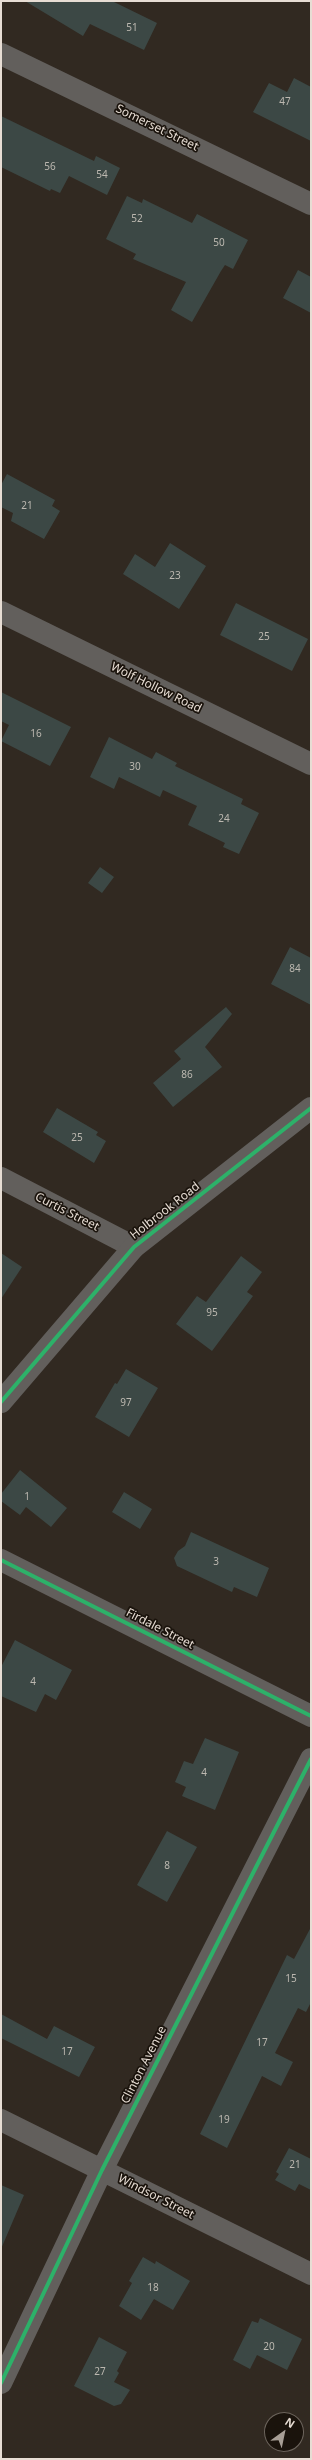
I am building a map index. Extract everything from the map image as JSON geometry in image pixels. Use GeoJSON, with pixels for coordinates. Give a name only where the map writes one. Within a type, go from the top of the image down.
{"type":"FeatureCollection","features":[{"type":"Feature","properties":{"kind":"street","name":"Somerset Street"},"geometry":{"type":"LineString","coordinates":[[1,54],[311,204]]}},
{"type":"Feature","properties":{"kind":"street","name":"Wolf Hollow Road"},"geometry":{"type":"LineString","coordinates":[[1,612],[311,764]]}},
{"type":"Feature","properties":{"kind":"street","name":"Holbrook Road"},"geometry":{"type":"LineString","coordinates":[[1,1402],[134,1247],[311,1108]]}},
{"type":"Feature","properties":{"kind":"street","name":"Curtis Street"},"geometry":{"type":"LineString","coordinates":[[1,1178],[134,1247]]}},
{"type":"Feature","properties":{"kind":"street","name":"Firdale Street"},"geometry":{"type":"LineString","coordinates":[[1,1560],[311,1716]]}},
{"type":"Feature","properties":{"kind":"street","name":"Clinton Avenue"},"geometry":{"type":"LineString","coordinates":[[1,2383],[102,2170],[311,1759]]}},
{"type":"Feature","properties":{"kind":"street","name":"Windsor Street"},"geometry":{"type":"LineString","coordinates":[[1,2120],[311,2274]]}},
{"type":"Feature","properties":{"kind":"building"},"geometry":{"type":"Polygon","coordinates":[[[25,1],[112,1],[157,23],[144,50],[90,24],[83,36],[25,1]]]}},
{"type":"Feature","properties":{"kind":"building"},"geometry":{"type":"Polygon","coordinates":[[[294,78],[311,87],[311,141],[253,112],[269,83],[287,92],[294,78]]]}},
{"type":"Feature","properties":{"kind":"building"},"geometry":{"type":"Polygon","coordinates":[[[1,116],[94,161],[96,156],[120,168],[107,195],[69,176],[60,193],[51,189],[50,191],[1,167],[1,116]]]}},
{"type":"Feature","properties":{"kind":"building"},"geometry":{"type":"Polygon","coordinates":[[[127,196],[142,203],[143,199],[192,223],[197,214],[248,240],[233,269],[225,265],[192,322],[171,310],[186,282],[133,259],[136,254],[106,239],[127,196]]]}},
{"type":"Feature","properties":{"kind":"building"},"geometry":{"type":"Polygon","coordinates":[[[298,270],[311,277],[311,313],[283,298],[298,270]]]}},
{"type":"Feature","properties":{"kind":"building"},"geometry":{"type":"Polygon","coordinates":[[[7,474],[55,500],[52,506],[60,511],[44,539],[11,521],[13,513],[1,507],[1,485],[7,474]]]}},
{"type":"Feature","properties":{"kind":"building"},"geometry":{"type":"Polygon","coordinates":[[[170,543],[206,566],[179,609],[123,574],[135,554],[155,567],[170,543]]]}},
{"type":"Feature","properties":{"kind":"building"},"geometry":{"type":"Polygon","coordinates":[[[236,603],[308,639],[292,671],[220,635],[236,603]]]}},
{"type":"Feature","properties":{"kind":"building"},"geometry":{"type":"Polygon","coordinates":[[[1,692],[71,727],[50,766],[1,741],[9,725],[1,721],[1,692]]]}},
{"type":"Feature","properties":{"kind":"building"},"geometry":{"type":"Polygon","coordinates":[[[109,737],[152,759],[156,752],[177,763],[175,766],[243,799],[241,804],[259,813],[239,854],[223,847],[225,843],[188,825],[197,806],[163,790],[160,797],[119,777],[114,789],[90,777],[109,737]]]}},
{"type":"Feature","properties":{"kind":"building"},"geometry":{"type":"Polygon","coordinates":[[[100,867],[114,877],[102,893],[88,883],[100,867]]]}},
{"type":"Feature","properties":{"kind":"building"},"geometry":{"type":"Polygon","coordinates":[[[290,947],[311,958],[311,1005],[271,984],[290,947]]]}},
{"type":"Feature","properties":{"kind":"building"},"geometry":{"type":"Polygon","coordinates":[[[226,1007],[232,1014],[205,1047],[222,1067],[173,1107],[153,1083],[181,1059],[174,1051],[226,1007]]]}},
{"type":"Feature","properties":{"kind":"building"},"geometry":{"type":"Polygon","coordinates":[[[57,1108],[98,1132],[96,1135],[106,1141],[94,1163],[43,1132],[57,1108]]]}},
{"type":"Feature","properties":{"kind":"building"},"geometry":{"type":"Polygon","coordinates":[[[1,1253],[22,1267],[1,1299],[1,1253]]]}},
{"type":"Feature","properties":{"kind":"building"},"geometry":{"type":"Polygon","coordinates":[[[241,1256],[262,1272],[247,1292],[253,1296],[212,1351],[176,1324],[197,1296],[206,1302],[241,1256]]]}},
{"type":"Feature","properties":{"kind":"building"},"geometry":{"type":"Polygon","coordinates":[[[126,1369],[158,1388],[129,1437],[95,1417],[115,1383],[117,1384],[126,1369]]]}},
{"type":"Feature","properties":{"kind":"building"},"geometry":{"type":"Polygon","coordinates":[[[20,1470],[67,1508],[51,1527],[26,1507],[20,1515],[1,1501],[1,1494],[20,1470]]]}},
{"type":"Feature","properties":{"kind":"building"},"geometry":{"type":"Polygon","coordinates":[[[124,1492],[152,1509],[140,1529],[112,1512],[124,1492]]]}},
{"type":"Feature","properties":{"kind":"building"},"geometry":{"type":"Polygon","coordinates":[[[191,1532],[269,1568],[257,1597],[234,1587],[232,1592],[177,1566],[174,1558],[178,1551],[185,1546],[191,1532]]]}},
{"type":"Feature","properties":{"kind":"building"},"geometry":{"type":"Polygon","coordinates":[[[15,1640],[72,1670],[56,1700],[45,1694],[36,1712],[1,1696],[1,1667],[15,1640]]]}},
{"type":"Feature","properties":{"kind":"building"},"geometry":{"type":"Polygon","coordinates":[[[205,1738],[239,1752],[215,1810],[182,1796],[186,1787],[175,1782],[184,1761],[193,1764],[205,1738]]]}},
{"type":"Feature","properties":{"kind":"building"},"geometry":{"type":"Polygon","coordinates":[[[167,1831],[197,1847],[167,1902],[137,1885],[167,1831]]]}},
{"type":"Feature","properties":{"kind":"building"},"geometry":{"type":"Polygon","coordinates":[[[311,1927],[311,2002],[306,2012],[298,2008],[275,2053],[293,2062],[281,2086],[262,2076],[227,2148],[200,2134],[287,1955],[294,1959],[311,1927]]]}},
{"type":"Feature","properties":{"kind":"building"},"geometry":{"type":"Polygon","coordinates":[[[1,2014],[47,2039],[54,2026],[95,2047],[79,2077],[1,2038],[1,2014]]]}},
{"type":"Feature","properties":{"kind":"building"},"geometry":{"type":"Polygon","coordinates":[[[289,2148],[311,2159],[311,2190],[299,2184],[295,2191],[275,2180],[279,2174],[276,2172],[289,2148]]]}},
{"type":"Feature","properties":{"kind":"building"},"geometry":{"type":"Polygon","coordinates":[[[1,2185],[24,2195],[1,2249],[1,2185]]]}},
{"type":"Feature","properties":{"kind":"building"},"geometry":{"type":"Polygon","coordinates":[[[143,2257],[155,2264],[156,2261],[190,2281],[173,2310],[154,2299],[141,2320],[119,2306],[132,2283],[129,2281],[143,2257]]]}},
{"type":"Feature","properties":{"kind":"building"},"geometry":{"type":"Polygon","coordinates":[[[260,2318],[302,2339],[287,2370],[257,2355],[250,2369],[233,2360],[252,2321],[258,2323],[260,2318]]]}},
{"type":"Feature","properties":{"kind":"building"},"geometry":{"type":"Polygon","coordinates":[[[99,2337],[127,2352],[117,2371],[119,2373],[114,2382],[130,2390],[121,2404],[114,2406],[74,2386],[99,2337]]]}},
{"type":"Feature","properties":{"kind":"cycle path"},"geometry":{"type":"LineString","coordinates":[[1,1402],[134,1247],[311,1108]]}},
{"type":"Feature","properties":{"kind":"cycle path"},"geometry":{"type":"LineString","coordinates":[[1,1560],[311,1716]]}},
{"type":"Feature","properties":{"kind":"cycle path"},"geometry":{"type":"LineString","coordinates":[[1,2383],[102,2170],[311,1759]]}}]}
